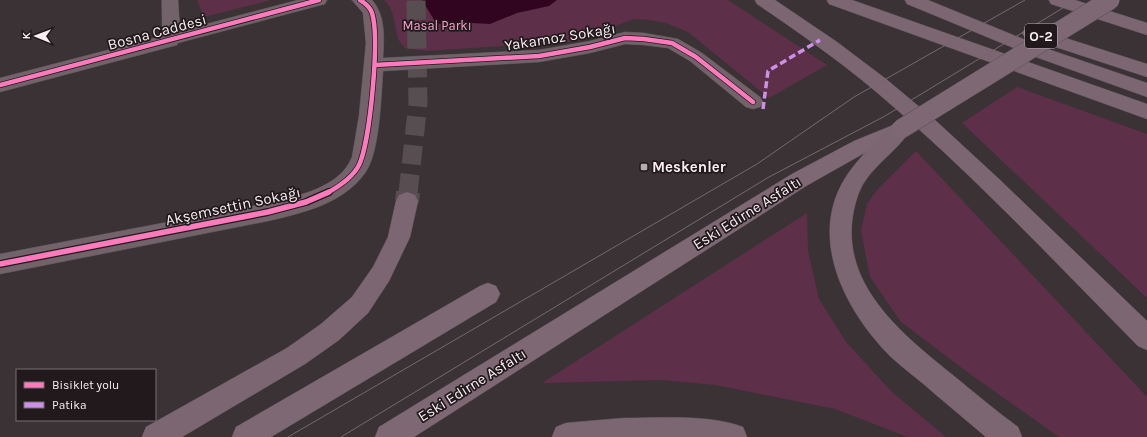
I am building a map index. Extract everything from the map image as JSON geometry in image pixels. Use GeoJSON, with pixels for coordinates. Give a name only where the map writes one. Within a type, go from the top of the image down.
{"type":"FeatureCollection","features":[{"type":"Feature","properties":{"kind":"highway"},"geometry":{"type":"LineString","coordinates":[[763,0],[843,56],[895,97],[1018,210],[1147,338]]}},
{"type":"Feature","properties":{"kind":"highway"},"geometry":{"type":"LineString","coordinates":[[835,0],[1147,112]]}},
{"type":"Feature","properties":{"kind":"highway"},"geometry":{"type":"LineString","coordinates":[[913,0],[1039,52],[1147,90]]}},
{"type":"Feature","properties":{"kind":"highway","name":"O-2"},"geometry":{"type":"LineString","coordinates":[[935,0],[1147,71]]}},
{"type":"Feature","properties":{"kind":"highway"},"geometry":{"type":"LineString","coordinates":[[1057,0],[1147,29]]}},
{"type":"Feature","properties":{"kind":"highway","name":"Eski Edirne Asfaltı"},"geometry":{"type":"LineString","coordinates":[[389,437],[799,180],[861,146],[901,128],[1110,0]]}},
{"type":"Feature","properties":{"kind":"highway"},"geometry":{"type":"LineString","coordinates":[[901,128],[857,178],[848,194],[842,212],[841,240],[846,271],[867,310],[900,348],[1008,437]]}},
{"type":"Feature","properties":{"kind":"highway"},"geometry":{"type":"LineString","coordinates":[[156,437],[296,356],[330,332],[360,305],[381,274],[398,237],[407,201]]}},
{"type":"Feature","properties":{"kind":"highway"},"geometry":{"type":"LineString","coordinates":[[246,437],[488,294]]}},
{"type":"Feature","properties":{"kind":"highway"},"geometry":{"type":"LineString","coordinates":[[566,437],[624,431],[694,432],[733,437]]}},
{"type":"Feature","properties":{"kind":"street"},"geometry":{"type":"LineString","coordinates":[[170,0],[171,41]]}},
{"type":"Feature","properties":{"kind":"street","name":"Bosna Caddesi"},"geometry":{"type":"LineString","coordinates":[[0,85],[171,41],[319,0]]}},
{"type":"Feature","properties":{"kind":"street"},"geometry":{"type":"LineString","coordinates":[[360,0],[366,4],[373,14],[375,65]]}},
{"type":"Feature","properties":{"kind":"street","name":"Yakamoz Sokağı"},"geometry":{"type":"LineString","coordinates":[[375,65],[539,56],[590,48],[625,38],[644,38],[672,43],[696,57],[753,102]]}},
{"type":"Feature","properties":{"kind":"street","name":"Akşemsettin Sokağı"},"geometry":{"type":"LineString","coordinates":[[0,264],[268,212],[310,202],[332,191],[348,178],[360,165],[375,65]]}},
{"type":"Feature","properties":{"kind":"green space"},"geometry":{"type":"Polygon","coordinates":[[[197,0],[271,0],[204,17],[197,0]]]}},
{"type":"Feature","properties":{"kind":"green space","name":"Masal Parkı"},"geometry":{"type":"Polygon","coordinates":[[[384,0],[728,0],[827,65],[769,98],[688,32],[666,23],[634,19],[576,41],[426,51],[405,48],[400,42],[390,8],[384,0]]]}},
{"type":"Feature","properties":{"kind":"green space"},"geometry":{"type":"Polygon","coordinates":[[[1017,87],[1147,134],[1147,298],[962,123],[1017,87]]]}},
{"type":"Feature","properties":{"kind":"green space"},"geometry":{"type":"Polygon","coordinates":[[[916,151],[1147,397],[1147,437],[1059,437],[970,374],[901,322],[870,277],[861,231],[867,204],[877,190],[916,151]]]}},
{"type":"Feature","properties":{"kind":"green space"},"geometry":{"type":"Polygon","coordinates":[[[807,213],[808,251],[819,299],[846,342],[892,392],[946,437],[908,437],[835,409],[716,385],[661,380],[542,383],[807,213]]]}},
{"type":"Feature","properties":{"kind":"shaded area"},"geometry":{"type":"Polygon","coordinates":[[[422,0],[557,0],[549,6],[517,13],[490,24],[472,23],[451,26],[436,23],[422,0]]]}},
{"type":"Feature","properties":{"kind":"tunnel"},"geometry":{"type":"LineString","coordinates":[[408,193],[418,103],[416,0]]}},
{"type":"Feature","properties":{"kind":"tunnel"},"geometry":{"type":"LineString","coordinates":[[407,201],[408,192]]}},
{"type":"Feature","properties":{"kind":"tram line"},"geometry":{"type":"LineString","coordinates":[[288,437],[757,164],[854,97],[1025,0]]}},
{"type":"Feature","properties":{"kind":"tram line"},"geometry":{"type":"LineString","coordinates":[[341,437],[769,177],[885,116],[1076,0]]}},
{"type":"Feature","properties":{"kind":"marked path"},"geometry":{"type":"LineString","coordinates":[[763,109],[768,71],[820,40]]}},
{"type":"Feature","properties":{"kind":"cycle path"},"geometry":{"type":"LineString","coordinates":[[0,85],[319,0]]}},
{"type":"Feature","properties":{"kind":"cycle path"},"geometry":{"type":"LineString","coordinates":[[0,264],[268,212],[318,198],[339,186],[358,167],[362,157],[366,139],[372,91],[375,43],[374,24],[371,11],[366,4],[360,0]]}},
{"type":"Feature","properties":{"kind":"cycle path"},"geometry":{"type":"LineString","coordinates":[[375,65],[539,56],[590,47],[625,38],[644,39],[672,43],[696,57],[753,102]]}},
{"type":"Feature","properties":{"kind":"place","name":"Meskenler"},"geometry":{"type":"Point","coordinates":[644,167]}}]}
